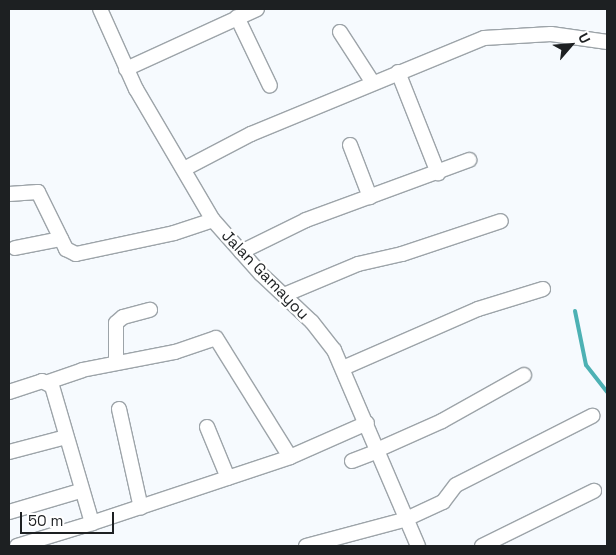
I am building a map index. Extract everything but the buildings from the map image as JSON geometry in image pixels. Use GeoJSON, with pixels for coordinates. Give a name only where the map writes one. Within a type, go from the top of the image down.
{"type":"FeatureCollection","features":[{"type":"Feature","properties":{"kind":"street","name":"Jalan Gamayou"},"geometry":{"type":"LineString","coordinates":[[100,9],[126,69],[213,220],[241,252],[325,336],[343,368],[367,423],[404,520],[418,546]]}},
{"type":"Feature","properties":{"kind":"street"},"geometry":{"type":"LineString","coordinates":[[126,69],[254,9]]}},
{"type":"Feature","properties":{"kind":"street"},"geometry":{"type":"LineString","coordinates":[[237,17],[270,86]]}},
{"type":"Feature","properties":{"kind":"street"},"geometry":{"type":"LineString","coordinates":[[340,32],[373,83]]}},
{"type":"Feature","properties":{"kind":"street"},"geometry":{"type":"LineString","coordinates":[[184,169],[222,146],[470,42],[498,35],[550,34],[607,42]]}},
{"type":"Feature","properties":{"kind":"street"},"geometry":{"type":"LineString","coordinates":[[398,72],[438,173]]}},
{"type":"Feature","properties":{"kind":"street"},"geometry":{"type":"LineString","coordinates":[[350,144],[370,197]]}},
{"type":"Feature","properties":{"kind":"street"},"geometry":{"type":"LineString","coordinates":[[241,252],[306,220],[469,160]]}},
{"type":"Feature","properties":{"kind":"street"},"geometry":{"type":"LineString","coordinates":[[9,194],[38,192],[69,252],[76,254],[213,220]]}},
{"type":"Feature","properties":{"kind":"street"},"geometry":{"type":"LineString","coordinates":[[284,295],[358,264],[402,254],[500,221]]}},
{"type":"Feature","properties":{"kind":"street"},"geometry":{"type":"LineString","coordinates":[[15,248],[62,239]]}},
{"type":"Feature","properties":{"kind":"street"},"geometry":{"type":"LineString","coordinates":[[343,368],[478,309],[543,288]]}},
{"type":"Feature","properties":{"kind":"street"},"geometry":{"type":"LineString","coordinates":[[116,363],[116,323],[123,317],[150,310]]}},
{"type":"Feature","properties":{"kind":"street"},"geometry":{"type":"LineString","coordinates":[[9,392],[116,363],[160,356],[216,338],[290,457]]}},
{"type":"Feature","properties":{"kind":"street"},"geometry":{"type":"LineString","coordinates":[[352,461],[442,421],[524,375]]}},
{"type":"Feature","properties":{"kind":"street"},"geometry":{"type":"LineString","coordinates":[[48,382],[57,396],[80,491],[92,524]]}},
{"type":"Feature","properties":{"kind":"street"},"geometry":{"type":"LineString","coordinates":[[119,409],[141,508]]}},
{"type":"Feature","properties":{"kind":"street"},"geometry":{"type":"LineString","coordinates":[[306,546],[404,520],[447,500],[452,488],[482,471],[592,416]]}},
{"type":"Feature","properties":{"kind":"street"},"geometry":{"type":"LineString","coordinates":[[18,546],[141,508],[290,457],[367,423]]}},
{"type":"Feature","properties":{"kind":"street"},"geometry":{"type":"LineString","coordinates":[[207,427],[228,478]]}},
{"type":"Feature","properties":{"kind":"street"},"geometry":{"type":"LineString","coordinates":[[9,452],[66,437]]}},
{"type":"Feature","properties":{"kind":"street"},"geometry":{"type":"LineString","coordinates":[[9,512],[80,491]]}},
{"type":"Feature","properties":{"kind":"street"},"geometry":{"type":"LineString","coordinates":[[482,546],[594,491]]}},
{"type":"Feature","properties":{"kind":"waterway"},"geometry":{"type":"LineString","coordinates":[[575,311],[586,365],[607,392]]}}]}
